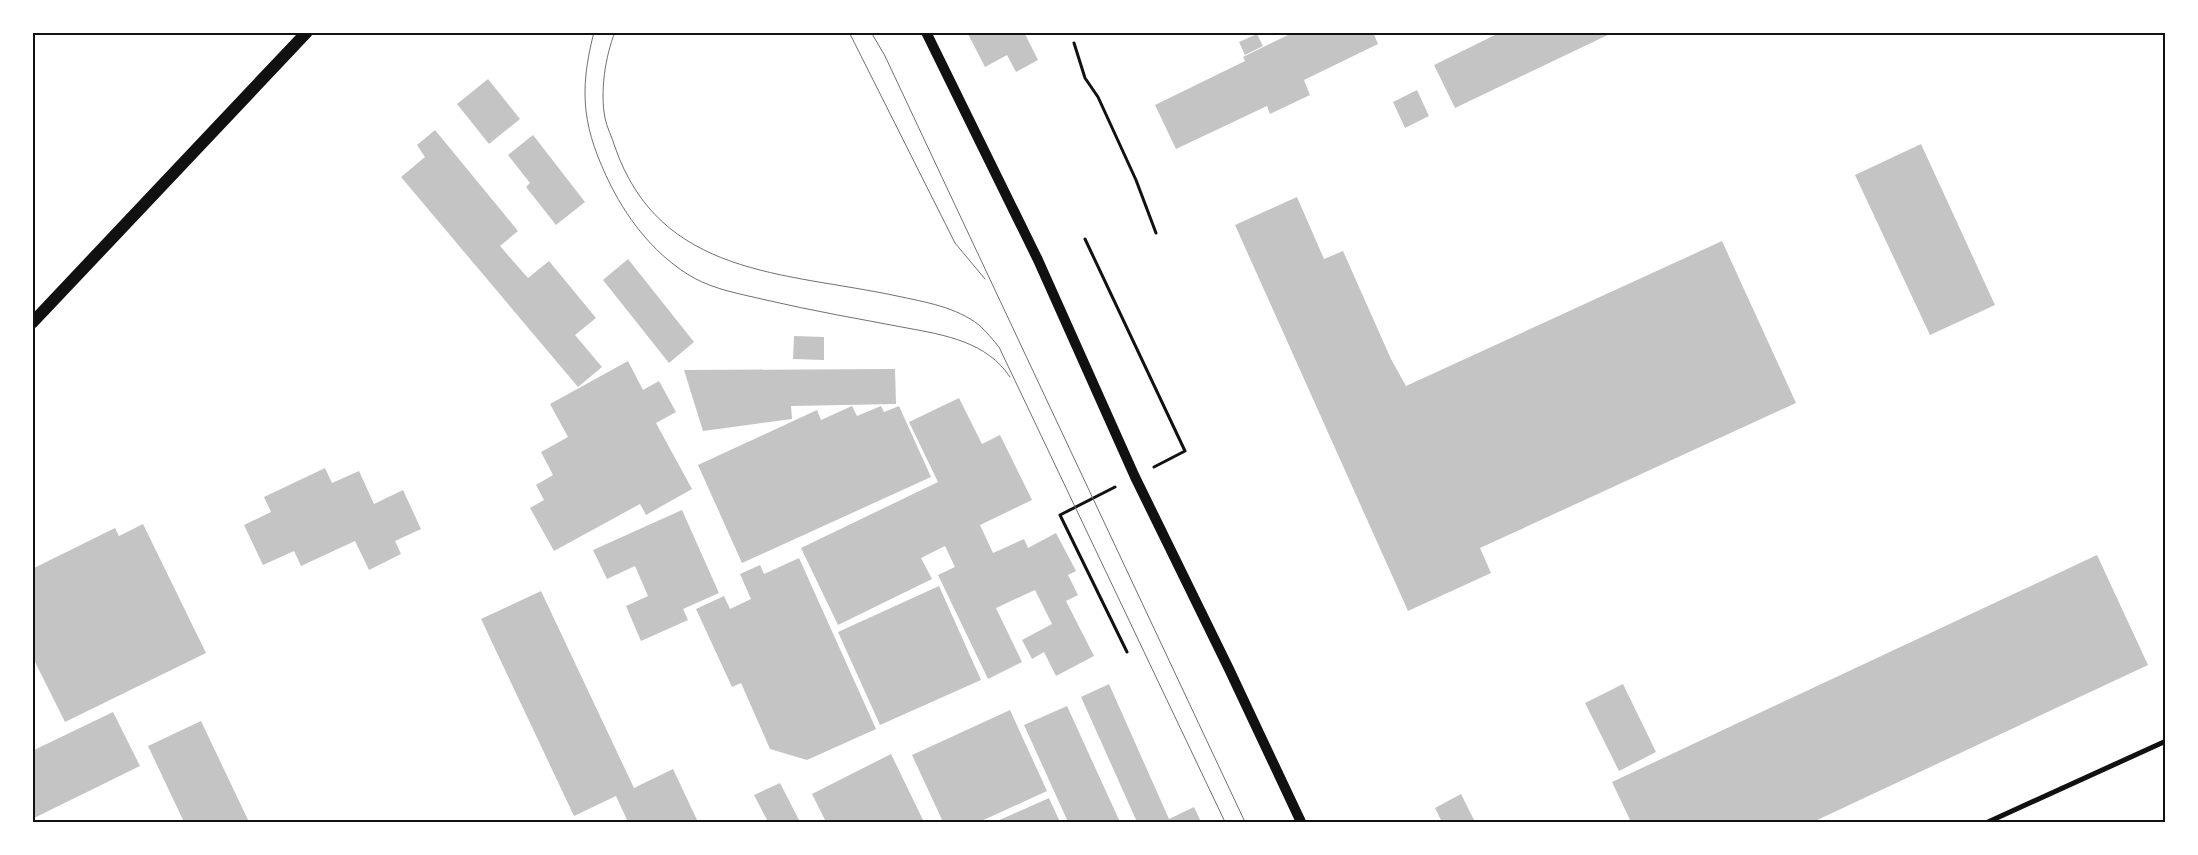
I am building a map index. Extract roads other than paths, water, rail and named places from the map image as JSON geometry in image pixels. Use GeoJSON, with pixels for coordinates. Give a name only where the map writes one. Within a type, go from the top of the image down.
{"type":"FeatureCollection","features":[{"type":"Feature","properties":{"kind":"main road"},"geometry":{"type":"LineString","coordinates":[[32,323],[306,32]]}},
{"type":"Feature","properties":{"kind":"main road"},"geometry":{"type":"LineString","coordinates":[[926,32],[1038,260],[1135,477],[1301,822]]}},
{"type":"Feature","properties":{"kind":"street"},"geometry":{"type":"LineString","coordinates":[[1988,822],[2166,741]]}},
{"type":"Feature","properties":{"kind":"tram line"},"geometry":{"type":"LineString","coordinates":[[594,32],[586,74],[585,93],[586,111],[594,147],[611,186],[627,213],[646,238],[668,260],[694,278],[711,286],[729,291],[801,308],[950,337],[977,348],[990,356],[1001,365],[1010,377]]}},
{"type":"Feature","properties":{"kind":"tram line"},"geometry":{"type":"LineString","coordinates":[[615,32],[604,75],[603,97],[606,122],[615,147],[635,190],[662,222],[694,245],[731,261],[770,273],[897,296],[950,309],[979,325],[999,347],[1225,822]]}},
{"type":"Feature","properties":{"kind":"tram line"},"geometry":{"type":"LineString","coordinates":[[849,32],[955,243],[985,279]]}},
{"type":"Feature","properties":{"kind":"tram line"},"geometry":{"type":"LineString","coordinates":[[871,32],[885,56],[1245,822]]}}]}
